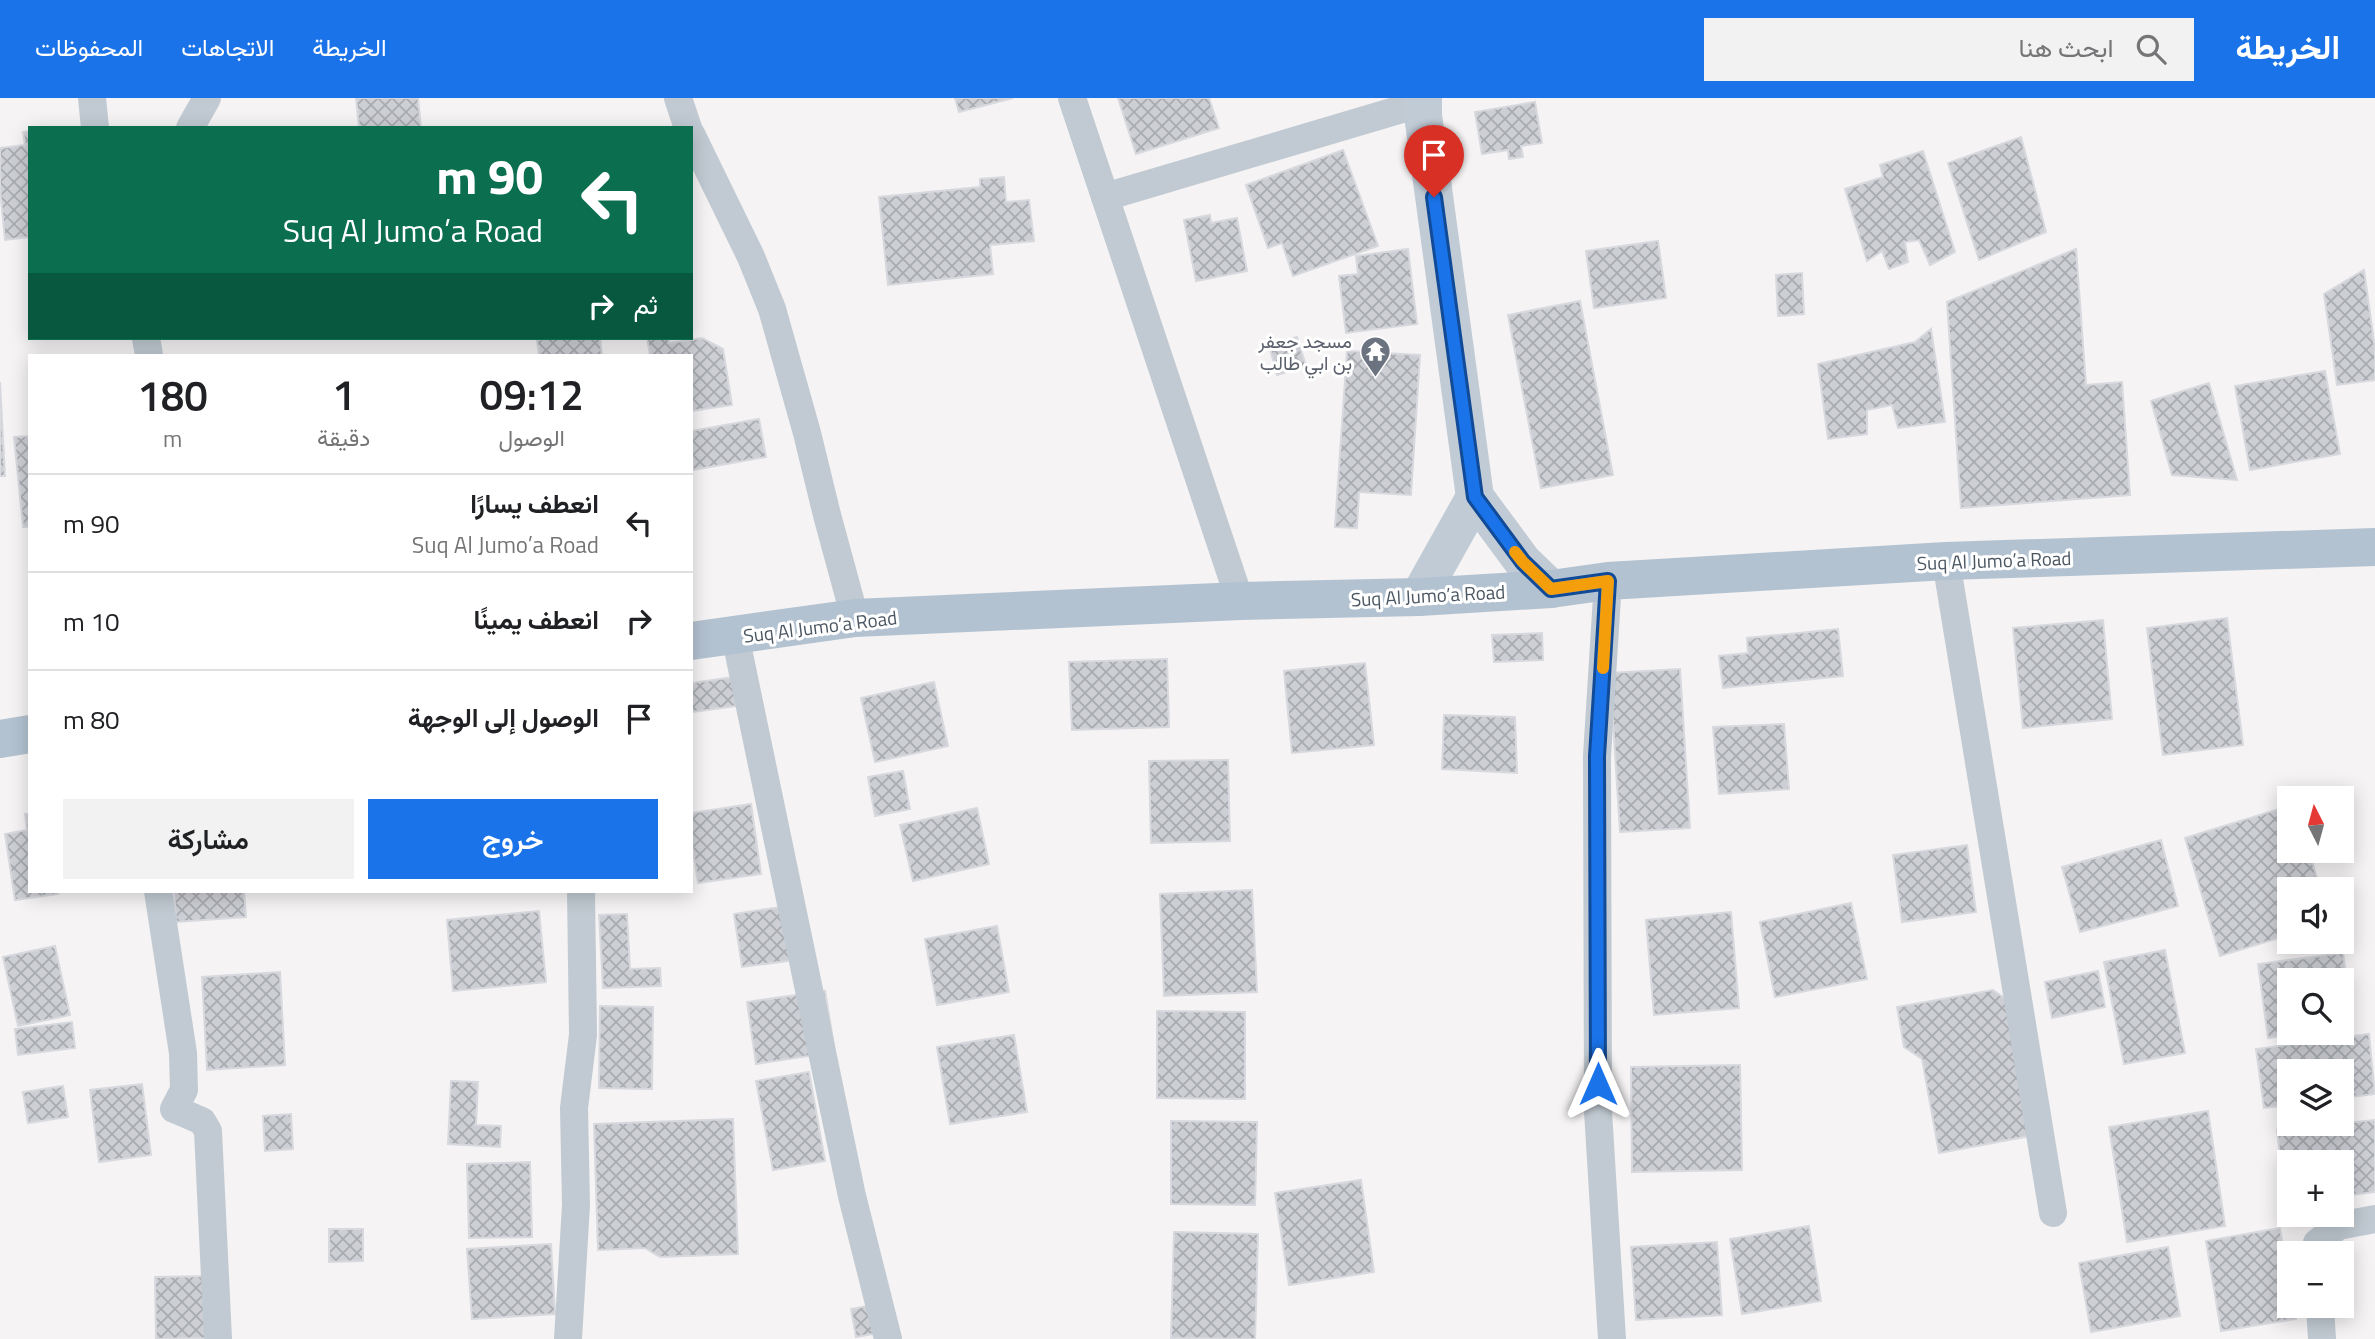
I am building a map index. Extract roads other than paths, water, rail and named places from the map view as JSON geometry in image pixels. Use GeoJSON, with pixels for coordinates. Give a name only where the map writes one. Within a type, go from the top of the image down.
{"type":"FeatureCollection","features":[{"type":"Feature","properties":{"kind":"main road","name":"Suq Al Jumo’a Road"},"geometry":{"type":"LineString","coordinates":[[693,641],[855,618],[1240,601],[1419,597],[1551,589],[1608,581],[1946,561],[2375,547]]}},
{"type":"Feature","properties":{"kind":"main road"},"geometry":{"type":"LineString","coordinates":[[0,739],[28,734]]}},
{"type":"Feature","properties":{"kind":"street"},"geometry":{"type":"LineString","coordinates":[[92,98],[95,126]]}},
{"type":"Feature","properties":{"kind":"street"},"geometry":{"type":"LineString","coordinates":[[191,126],[207,98]]}},
{"type":"Feature","properties":{"kind":"street"},"geometry":{"type":"LineString","coordinates":[[678,98],[687,126]]}},
{"type":"Feature","properties":{"kind":"street"},"geometry":{"type":"LineString","coordinates":[[1072,98],[1240,601]]}},
{"type":"Feature","properties":{"kind":"street"},"geometry":{"type":"LineString","coordinates":[[1105,197],[1423,100],[1475,497],[1523,562],[1551,589]]}},
{"type":"Feature","properties":{"kind":"street"},"geometry":{"type":"LineString","coordinates":[[693,138],[751,257],[772,309],[855,618]]}},
{"type":"Feature","properties":{"kind":"street"},"geometry":{"type":"LineString","coordinates":[[1419,597],[1475,497]]}},
{"type":"Feature","properties":{"kind":"street"},"geometry":{"type":"LineString","coordinates":[[1946,561],[2053,1213]]}},
{"type":"Feature","properties":{"kind":"street"},"geometry":{"type":"LineString","coordinates":[[1608,581],[1597,756],[1598,1111],[1612,1339]]}},
{"type":"Feature","properties":{"kind":"street"},"geometry":{"type":"LineString","coordinates":[[735,635],[852,1196],[888,1339]]}},
{"type":"Feature","properties":{"kind":"street"},"geometry":{"type":"LineString","coordinates":[[158,893],[183,1053],[184,1090],[174,1109],[202,1121],[208,1131],[218,1339]]}},
{"type":"Feature","properties":{"kind":"street"},"geometry":{"type":"LineString","coordinates":[[568,1339],[576,1205],[574,1108],[583,1035],[581,893]]}},
{"type":"Feature","properties":{"kind":"street"},"geometry":{"type":"LineString","coordinates":[[2319,1241],[2338,1226],[2375,1219]]}},
{"type":"Feature","properties":{"kind":"street"},"geometry":{"type":"LineString","coordinates":[[2321,1318],[2322,1339]]}},
{"type":"Feature","properties":{"kind":"place","name":"مسجد جعفر بن ابي طالب"},"geometry":{"type":"Point","coordinates":[1375,378]}}]}
